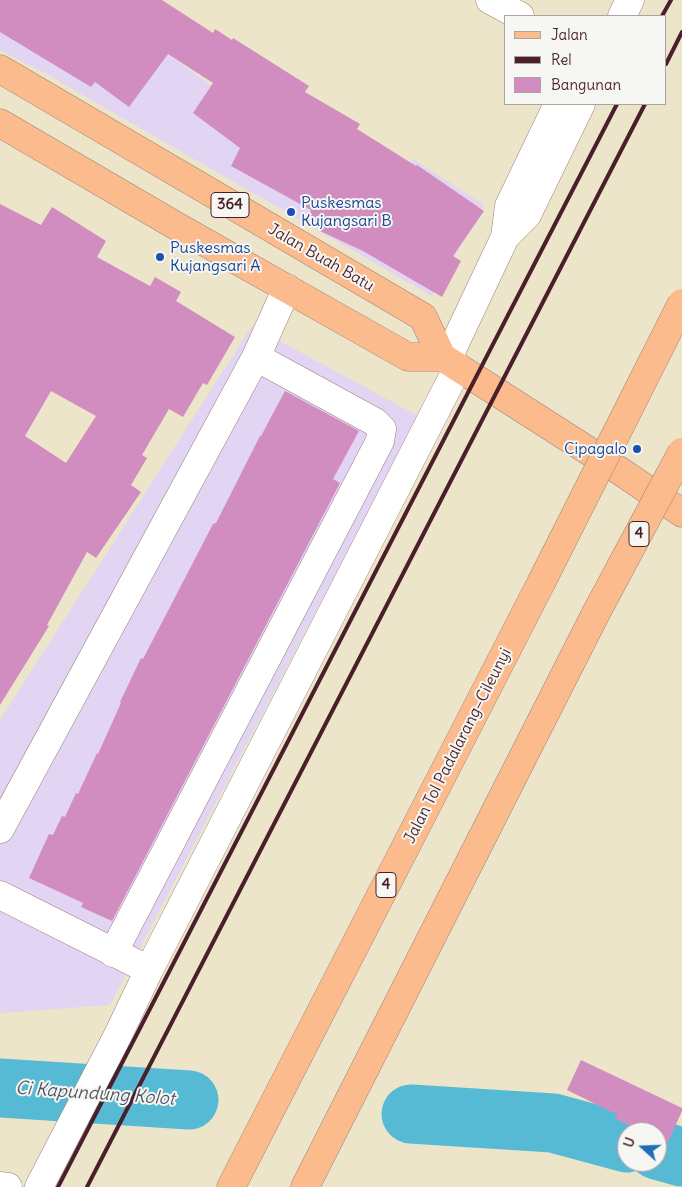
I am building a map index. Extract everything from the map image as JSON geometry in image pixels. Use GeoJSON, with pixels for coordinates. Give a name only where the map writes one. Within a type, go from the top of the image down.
{"type":"FeatureCollection","features":[{"type":"Feature","properties":{"kind":"main road","name":"Jalan Buah Batu"},"geometry":{"type":"LineString","coordinates":[[0,69],[423,317],[449,361]]}},
{"type":"Feature","properties":{"kind":"main road"},"geometry":{"type":"LineString","coordinates":[[0,123],[169,222],[408,356],[449,361],[682,513]]}},
{"type":"Feature","properties":{"kind":"main road","name":"Jalan Tol Padalarang–Cileunyi"},"geometry":{"type":"LineString","coordinates":[[231,1187],[682,304]]}},
{"type":"Feature","properties":{"kind":"main road","name":"4"},"geometry":{"type":"LineString","coordinates":[[305,1187],[595,615],[682,452]]}},
{"type":"Feature","properties":{"kind":"main road"},"geometry":{"type":"LineString","coordinates":[[210,1187],[412,835]]}},
{"type":"Feature","properties":{"kind":"street"},"geometry":{"type":"LineString","coordinates":[[490,0],[518,15]]}},
{"type":"Feature","properties":{"kind":"street"},"geometry":{"type":"LineString","coordinates":[[622,15],[630,0]]}},
{"type":"Feature","properties":{"kind":"street"},"geometry":{"type":"LineString","coordinates":[[39,1187],[118,1035],[449,361],[505,237],[508,206],[558,105]]}},
{"type":"Feature","properties":{"kind":"street"},"geometry":{"type":"LineString","coordinates":[[505,237],[527,215],[581,105]]}},
{"type":"Feature","properties":{"kind":"street"},"geometry":{"type":"LineString","coordinates":[[0,829],[256,357],[287,288]]}},
{"type":"Feature","properties":{"kind":"street"},"geometry":{"type":"LineString","coordinates":[[114,953],[380,441],[382,429],[375,422],[256,357]]}},
{"type":"Feature","properties":{"kind":"street"},"geometry":{"type":"LineString","coordinates":[[0,895],[149,970]]}},
{"type":"Feature","properties":{"kind":"street"},"geometry":{"type":"LineString","coordinates":[[0,1186],[8,1187]]}},
{"type":"Feature","properties":{"kind":"shaded area"},"geometry":{"type":"Polygon","coordinates":[[[0,0],[92,0],[257,118],[387,203],[413,159],[484,205],[432,296],[43,72],[0,50],[0,0]]]}},
{"type":"Feature","properties":{"kind":"shaded area"},"geometry":{"type":"Polygon","coordinates":[[[252,326],[418,416],[110,1005],[0,1013],[0,720],[252,326]]]}},
{"type":"Feature","properties":{"kind":"building"},"geometry":{"type":"Polygon","coordinates":[[[0,0],[162,0],[213,33],[215,29],[232,40],[233,38],[309,86],[305,92],[360,124],[357,129],[417,165],[484,211],[453,256],[461,261],[442,297],[363,251],[320,231],[321,228],[306,220],[311,210],[231,166],[240,148],[193,113],[213,83],[168,54],[129,107],[95,82],[91,87],[0,32],[0,0]]]}},
{"type":"Feature","properties":{"kind":"building"},"geometry":{"type":"Polygon","coordinates":[[[0,204],[41,225],[52,207],[106,241],[97,257],[150,286],[155,277],[181,292],[176,301],[235,337],[207,385],[203,383],[183,417],[169,409],[142,455],[147,458],[131,485],[141,492],[96,558],[87,552],[47,625],[49,626],[0,705],[0,204]],[[51,391],[25,436],[66,463],[96,416],[51,391]]]}},
{"type":"Feature","properties":{"kind":"building"},"geometry":{"type":"Polygon","coordinates":[[[285,391],[359,431],[333,479],[340,483],[112,921],[81,907],[83,903],[29,878],[49,834],[53,835],[62,816],[65,817],[76,793],[78,794],[141,658],[143,659],[285,391]]]}},
{"type":"Feature","properties":{"kind":"building"},"geometry":{"type":"Polygon","coordinates":[[[581,1060],[682,1108],[682,1111],[668,1142],[667,1122],[622,1122],[615,1119],[618,1115],[567,1090],[581,1060]]]}},
{"type":"Feature","properties":{"kind":"waterway","name":"Ci Kapundung Kolot"},"geometry":{"type":"LineString","coordinates":[[0,1088],[189,1100]]}},
{"type":"Feature","properties":{"kind":"waterway","name":"Ci Kapundung Kolot"},"geometry":{"type":"LineString","coordinates":[[411,1114],[553,1123],[617,1140]]}},
{"type":"Feature","properties":{"kind":"waterway","name":"Ci Kapundung Kolot"},"geometry":{"type":"LineString","coordinates":[[667,1153],[682,1157]]}},
{"type":"Feature","properties":{"kind":"railway"},"geometry":{"type":"LineString","coordinates":[[663,15],[671,0]]}},
{"type":"Feature","properties":{"kind":"railway"},"geometry":{"type":"LineString","coordinates":[[667,62],[682,32]]}},
{"type":"Feature","properties":{"kind":"railway"},"geometry":{"type":"LineString","coordinates":[[58,1187],[616,105]]}},
{"type":"Feature","properties":{"kind":"railway"},"geometry":{"type":"LineString","coordinates":[[87,1187],[644,105]]}},
{"type":"Feature","properties":{"kind":"place","name":"Puskesmas Kujangsari B"},"geometry":{"type":"Point","coordinates":[291,212]}},
{"type":"Feature","properties":{"kind":"place","name":"Puskesmas Kujangsari A"},"geometry":{"type":"Point","coordinates":[160,257]}},
{"type":"Feature","properties":{"kind":"place","name":"Cipagalo"},"geometry":{"type":"Point","coordinates":[637,449]}}]}
